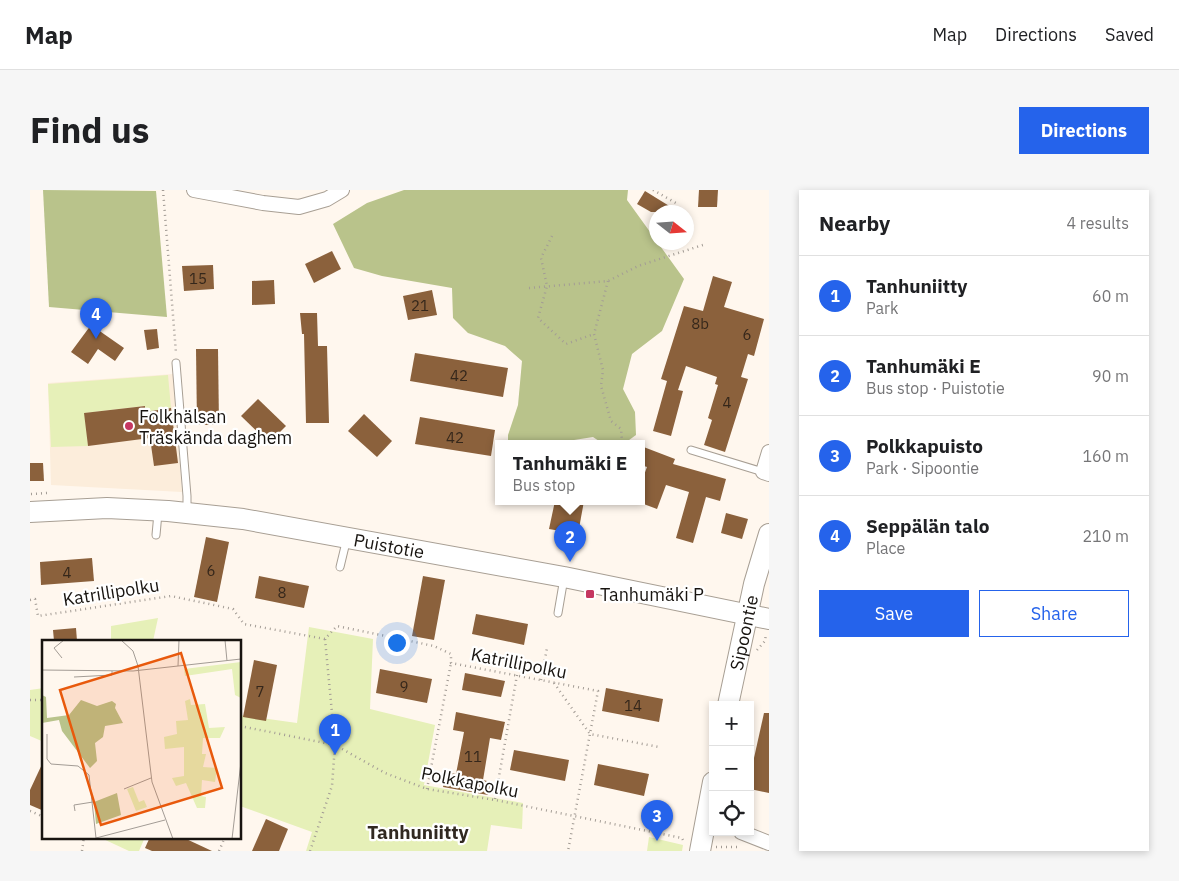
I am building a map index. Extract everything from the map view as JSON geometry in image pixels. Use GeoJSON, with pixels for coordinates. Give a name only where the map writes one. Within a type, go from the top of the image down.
{"type":"FeatureCollection","features":[{"type":"Feature","properties":{"kind":"street"},"geometry":{"type":"LineString","coordinates":[[194,190],[263,203],[299,207],[327,199],[342,190]]}},
{"type":"Feature","properties":{"kind":"street"},"geometry":{"type":"LineString","coordinates":[[766,473],[769,452]]}},
{"type":"Feature","properties":{"kind":"street","name":"Puistotie"},"geometry":{"type":"LineString","coordinates":[[30,512],[107,508],[158,510],[243,520],[564,577],[769,619]]}},
{"type":"Feature","properties":{"kind":"street","name":"Sipoontie"},"geometry":{"type":"LineString","coordinates":[[729,701],[746,614],[769,534]]}},
{"type":"Feature","properties":{"kind":"street"},"geometry":{"type":"LineString","coordinates":[[700,848],[709,821]]}},
{"type":"Feature","properties":{"kind":"street"},"geometry":{"type":"LineString","coordinates":[[752,836],[769,843]]}},
{"type":"Feature","properties":{"kind":"lane"},"geometry":{"type":"LineString","coordinates":[[176,363],[187,496],[186,514]]}},
{"type":"Feature","properties":{"kind":"lane"},"geometry":{"type":"LineString","coordinates":[[691,450],[766,473]]}},
{"type":"Feature","properties":{"kind":"lane"},"geometry":{"type":"LineString","coordinates":[[156,535],[158,510]]}},
{"type":"Feature","properties":{"kind":"lane"},"geometry":{"type":"LineString","coordinates":[[340,567],[347,538]]}},
{"type":"Feature","properties":{"kind":"lane"},"geometry":{"type":"LineString","coordinates":[[558,613],[564,577]]}},
{"type":"Feature","properties":{"kind":"path"},"geometry":{"type":"LineString","coordinates":[[163,190],[176,363]]}},
{"type":"Feature","properties":{"kind":"path"},"geometry":{"type":"LineString","coordinates":[[653,190],[676,203]]}},
{"type":"Feature","properties":{"kind":"path"},"geometry":{"type":"LineString","coordinates":[[552,236],[541,258],[547,286],[538,318],[566,344],[594,334]]}},
{"type":"Feature","properties":{"kind":"path"},"geometry":{"type":"LineString","coordinates":[[529,288],[608,281],[638,266],[706,244]]}},
{"type":"Feature","properties":{"kind":"path"},"geometry":{"type":"LineString","coordinates":[[608,281],[594,334],[604,370],[601,386],[611,420],[621,428],[622,440]]}},
{"type":"Feature","properties":{"kind":"path","name":"Katrillipolku"},"geometry":{"type":"LineString","coordinates":[[30,600],[35,599],[38,616],[172,596],[233,609],[244,624],[325,639],[337,626],[434,646],[451,654],[450,663],[598,691],[590,734]]}},
{"type":"Feature","properties":{"kind":"path"},"geometry":{"type":"LineString","coordinates":[[310,851],[332,786],[334,745],[325,639]]}},
{"type":"Feature","properties":{"kind":"path"},"geometry":{"type":"LineString","coordinates":[[542,680],[547,648]]}},
{"type":"Feature","properties":{"kind":"path"},"geometry":{"type":"LineString","coordinates":[[427,789],[450,663]]}},
{"type":"Feature","properties":{"kind":"path"},"geometry":{"type":"LineString","coordinates":[[495,800],[517,675]]}},
{"type":"Feature","properties":{"kind":"path"},"geometry":{"type":"LineString","coordinates":[[553,682],[590,734],[660,747]]}},
{"type":"Feature","properties":{"kind":"path","name":"Polkkapolku"},"geometry":{"type":"LineString","coordinates":[[241,726],[334,745],[385,773],[427,789],[495,800],[682,838],[684,843],[700,848]]}},
{"type":"Feature","properties":{"kind":"path"},"geometry":{"type":"LineString","coordinates":[[568,851],[590,734]]}},
{"type":"Feature","properties":{"kind":"path"},"geometry":{"type":"LineString","coordinates":[[30,811],[42,816]]}},
{"type":"Feature","properties":{"kind":"path"},"geometry":{"type":"LineString","coordinates":[[82,851],[84,838]]}},
{"type":"Feature","properties":{"kind":"path"},"geometry":{"type":"LineString","coordinates":[[219,851],[225,838]]}},
{"type":"Feature","properties":{"kind":"path"},"geometry":{"type":"LineString","coordinates":[[700,848],[719,846],[746,848]]}},
{"type":"Feature","properties":{"kind":"shaded area"},"geometry":{"type":"Polygon","coordinates":[[[173,374],[182,492],[51,485],[48,383],[173,374]]]}},
{"type":"Feature","properties":{"kind":"green space"},"geometry":{"type":"Polygon","coordinates":[[[43,190],[156,191],[167,317],[49,307],[43,190]]]}},
{"type":"Feature","properties":{"kind":"green space"},"geometry":{"type":"Polygon","coordinates":[[[404,190],[628,190],[627,200],[649,230],[649,250],[663,250],[684,279],[662,331],[632,354],[623,389],[635,412],[636,435],[629,440],[598,440],[593,437],[574,440],[508,440],[518,405],[522,361],[505,346],[468,333],[453,318],[452,288],[382,276],[354,268],[333,224],[367,203],[404,190]]]}},
{"type":"Feature","properties":{"kind":"green space"},"geometry":{"type":"Polygon","coordinates":[[[168,375],[171,408],[145,412],[144,406],[85,413],[88,446],[51,447],[48,384],[168,375]]]}},
{"type":"Feature","properties":{"kind":"green space"},"geometry":{"type":"Polygon","coordinates":[[[158,618],[153,640],[111,640],[111,626],[158,618]]]}},
{"type":"Feature","properties":{"kind":"green space","name":"Tanhuniitty"},"geometry":{"type":"Polygon","coordinates":[[[309,627],[373,639],[370,709],[435,725],[424,785],[523,803],[522,829],[491,825],[487,851],[306,851],[312,832],[241,806],[241,715],[297,723],[309,627]]]}},
{"type":"Feature","properties":{"kind":"green space"},"geometry":{"type":"Polygon","coordinates":[[[42,688],[42,741],[30,736],[30,690],[42,688]]]}},
{"type":"Feature","properties":{"kind":"green space"},"geometry":{"type":"Polygon","coordinates":[[[649,837],[683,845],[682,851],[647,851],[649,837]]]}},
{"type":"Feature","properties":{"kind":"green space"},"geometry":{"type":"Polygon","coordinates":[[[101,838],[145,838],[139,851],[129,851],[101,838]]]}},
{"type":"Feature","properties":{"kind":"building"},"geometry":{"type":"Polygon","coordinates":[[[699,190],[718,190],[717,207],[698,207],[699,190]]]}},
{"type":"Feature","properties":{"kind":"building"},"geometry":{"type":"Polygon","coordinates":[[[645,191],[668,205],[649,205],[649,211],[637,204],[645,191]]]}},
{"type":"Feature","properties":{"kind":"building"},"geometry":{"type":"Polygon","coordinates":[[[332,251],[341,269],[314,283],[305,264],[332,251]]]}},
{"type":"Feature","properties":{"kind":"building"},"geometry":{"type":"Polygon","coordinates":[[[213,265],[214,289],[184,291],[182,266],[213,265]]]}},
{"type":"Feature","properties":{"kind":"building"},"geometry":{"type":"Polygon","coordinates":[[[713,276],[732,282],[724,307],[764,319],[754,356],[748,354],[741,377],[748,379],[725,452],[704,445],[712,420],[708,418],[718,385],[715,384],[717,377],[686,366],[678,390],[683,391],[671,436],[653,431],[667,381],[661,379],[684,306],[703,311],[713,276]]]}},
{"type":"Feature","properties":{"kind":"building"},"geometry":{"type":"Polygon","coordinates":[[[274,280],[275,304],[252,305],[252,281],[274,280]]]}},
{"type":"Feature","properties":{"kind":"building"},"geometry":{"type":"Polygon","coordinates":[[[432,290],[437,315],[408,320],[403,296],[432,290]]]}},
{"type":"Feature","properties":{"kind":"building"},"geometry":{"type":"Polygon","coordinates":[[[300,313],[317,313],[318,346],[327,346],[329,423],[306,423],[304,334],[302,334],[300,313]]]}},
{"type":"Feature","properties":{"kind":"building"},"geometry":{"type":"Polygon","coordinates":[[[91,325],[124,348],[115,361],[98,349],[88,364],[71,352],[91,325]]]}},
{"type":"Feature","properties":{"kind":"building"},"geometry":{"type":"Polygon","coordinates":[[[157,329],[159,348],[147,350],[144,330],[157,329]]]}},
{"type":"Feature","properties":{"kind":"building"},"geometry":{"type":"Polygon","coordinates":[[[196,349],[218,349],[219,425],[197,425],[196,349]]]}},
{"type":"Feature","properties":{"kind":"building"},"geometry":{"type":"Polygon","coordinates":[[[415,353],[508,368],[503,397],[410,381],[415,353]]]}},
{"type":"Feature","properties":{"kind":"building"},"geometry":{"type":"Polygon","coordinates":[[[258,399],[286,426],[269,443],[241,416],[258,399]]]}},
{"type":"Feature","properties":{"kind":"building","name":"Folkhälsan Träskända daghem"},"geometry":{"type":"Polygon","coordinates":[[[145,406],[145,412],[171,408],[178,463],[154,466],[150,438],[88,446],[84,413],[145,406]]]}},
{"type":"Feature","properties":{"kind":"building"},"geometry":{"type":"Polygon","coordinates":[[[364,414],[392,441],[377,457],[348,431],[364,414]]]}},
{"type":"Feature","properties":{"kind":"building"},"geometry":{"type":"Polygon","coordinates":[[[420,417],[495,430],[491,456],[415,444],[420,417]]]}},
{"type":"Feature","properties":{"kind":"building"},"geometry":{"type":"Polygon","coordinates":[[[645,448],[675,459],[673,464],[726,479],[720,501],[706,497],[693,543],[676,538],[689,492],[666,485],[657,509],[645,504],[645,472],[647,467],[645,466],[645,448]]]}},
{"type":"Feature","properties":{"kind":"building"},"geometry":{"type":"Polygon","coordinates":[[[30,463],[43,463],[44,481],[30,481],[30,463]]]}},
{"type":"Feature","properties":{"kind":"building"},"geometry":{"type":"Polygon","coordinates":[[[554,505],[583,505],[578,534],[549,529],[554,505]]]}},
{"type":"Feature","properties":{"kind":"building"},"geometry":{"type":"Polygon","coordinates":[[[726,513],[748,519],[742,539],[721,533],[726,513]]]}},
{"type":"Feature","properties":{"kind":"building"},"geometry":{"type":"Polygon","coordinates":[[[206,537],[229,542],[217,602],[194,597],[206,537]]]}},
{"type":"Feature","properties":{"kind":"building"},"geometry":{"type":"Polygon","coordinates":[[[92,558],[94,581],[41,585],[40,562],[92,558]]]}},
{"type":"Feature","properties":{"kind":"building"},"geometry":{"type":"Polygon","coordinates":[[[259,576],[309,586],[304,608],[255,598],[259,576]]]}},
{"type":"Feature","properties":{"kind":"building"},"geometry":{"type":"Polygon","coordinates":[[[423,576],[445,580],[434,640],[412,636],[423,576]]]}},
{"type":"Feature","properties":{"kind":"building"},"geometry":{"type":"Polygon","coordinates":[[[476,614],[528,624],[524,645],[472,634],[476,614]]]}},
{"type":"Feature","properties":{"kind":"building"},"geometry":{"type":"Polygon","coordinates":[[[76,628],[77,640],[54,640],[53,630],[76,628]]]}},
{"type":"Feature","properties":{"kind":"building"},"geometry":{"type":"Polygon","coordinates":[[[254,660],[277,665],[266,721],[243,717],[254,660]]]}},
{"type":"Feature","properties":{"kind":"building"},"geometry":{"type":"Polygon","coordinates":[[[380,669],[432,679],[427,703],[376,693],[380,669]]]}},
{"type":"Feature","properties":{"kind":"building"},"geometry":{"type":"Polygon","coordinates":[[[465,673],[505,681],[501,697],[462,690],[465,673]]]}},
{"type":"Feature","properties":{"kind":"building"},"geometry":{"type":"Polygon","coordinates":[[[606,688],[663,699],[659,722],[602,711],[606,688]]]}},
{"type":"Feature","properties":{"kind":"building"},"geometry":{"type":"Polygon","coordinates":[[[456,712],[505,722],[501,740],[490,738],[483,780],[491,782],[488,795],[443,787],[446,772],[456,774],[464,732],[453,730],[456,712]]]}},
{"type":"Feature","properties":{"kind":"building"},"geometry":{"type":"Polygon","coordinates":[[[764,713],[769,713],[769,793],[754,790],[754,758],[764,713]]]}},
{"type":"Feature","properties":{"kind":"building"},"geometry":{"type":"Polygon","coordinates":[[[514,750],[569,760],[565,781],[510,770],[514,750]]]}},
{"type":"Feature","properties":{"kind":"building"},"geometry":{"type":"Polygon","coordinates":[[[42,764],[42,810],[30,805],[30,790],[42,764]]]}},
{"type":"Feature","properties":{"kind":"building"},"geometry":{"type":"Polygon","coordinates":[[[598,764],[649,774],[644,796],[594,785],[598,764]]]}},
{"type":"Feature","properties":{"kind":"building"},"geometry":{"type":"Polygon","coordinates":[[[266,819],[288,829],[279,851],[252,851],[266,819]]]}},
{"type":"Feature","properties":{"kind":"building"},"geometry":{"type":"Polygon","coordinates":[[[150,838],[184,838],[212,851],[152,851],[145,848],[150,838]]]}},
{"type":"Feature","properties":{"kind":"place","name":"Seppälän talo"},"geometry":{"type":"Point","coordinates":[96,339]}},
{"type":"Feature","properties":{"kind":"place","name":"Folkhälsan Träskända daghem"},"geometry":{"type":"Point","coordinates":[129,426]}},
{"type":"Feature","properties":{"kind":"place","name":"Tanhumäki E"},"geometry":{"type":"Point","coordinates":[570,562]}},
{"type":"Feature","properties":{"kind":"place","name":"Tanhumäki P"},"geometry":{"type":"Point","coordinates":[590,594]}},
{"type":"Feature","properties":{"kind":"place","name":"Tanhuniitty"},"geometry":{"type":"Point","coordinates":[335,755]}},
{"type":"Feature","properties":{"kind":"place","name":"Polkkapuisto"},"geometry":{"type":"Point","coordinates":[657,841]}},
{"type":"Feature","properties":{"kind":"district","name":"Tanhuniitty"},"geometry":{"type":"Point","coordinates":[418,832]}}]}
